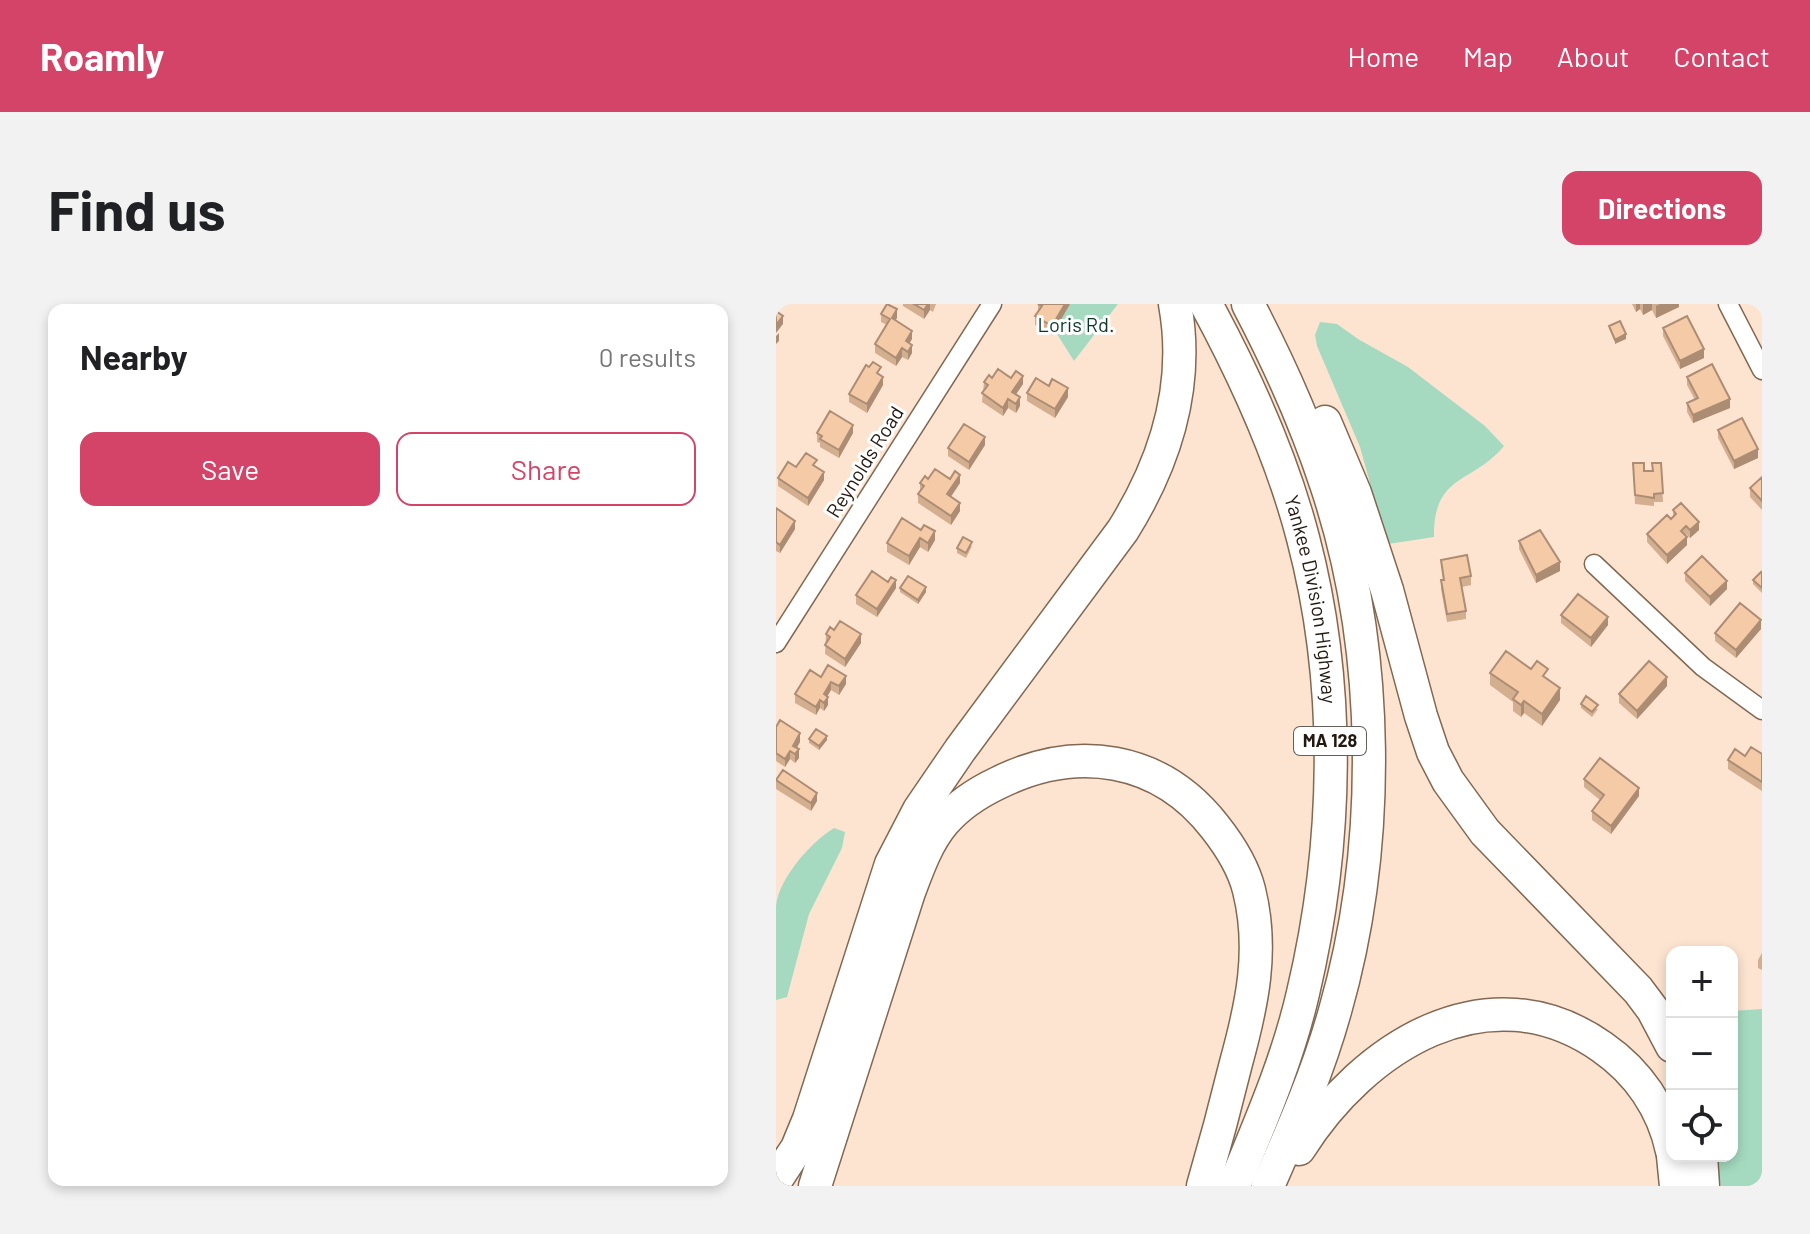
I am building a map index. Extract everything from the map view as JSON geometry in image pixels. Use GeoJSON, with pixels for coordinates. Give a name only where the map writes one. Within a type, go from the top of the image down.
{"type":"FeatureCollection","features":[{"type":"Feature","properties":{"kind":"highway"},"geometry":{"type":"LineString","coordinates":[[776,1180],[797,1148],[809,1119],[891,864],[919,810],[1123,530],[1144,496],[1160,461],[1171,427],[1177,389],[1175,304]]}},
{"type":"Feature","properties":{"kind":"highway","name":"Yankee Division Highway"},"geometry":{"type":"LineString","coordinates":[[1206,304],[1273,447],[1303,538],[1320,624],[1328,695],[1331,776],[1328,847],[1303,994],[1282,1065],[1234,1186]]}},
{"type":"Feature","properties":{"kind":"highway","name":"Yankee Division Highway"},"geometry":{"type":"LineString","coordinates":[[1248,304],[1303,418],[1328,490],[1347,562],[1360,639],[1368,729],[1364,864],[1352,938],[1336,1011],[1313,1080],[1268,1186]]}},
{"type":"Feature","properties":{"kind":"highway"},"geometry":{"type":"LineString","coordinates":[[1257,304],[1319,407],[1350,480],[1387,590],[1421,716],[1433,752],[1448,781],[1485,832],[1638,990],[1666,1035]]}},
{"type":"Feature","properties":{"kind":"highway"},"geometry":{"type":"LineString","coordinates":[[815,1186],[909,892],[919,865],[944,821],[987,788],[1012,775],[1039,765],[1093,760],[1145,772],[1193,803],[1225,840],[1239,862],[1249,889],[1258,949],[1255,983],[1249,1019],[1203,1186]]}},
{"type":"Feature","properties":{"kind":"highway"},"geometry":{"type":"LineString","coordinates":[[1276,1186],[1324,1113],[1363,1072],[1406,1041],[1452,1021],[1476,1016],[1501,1014],[1547,1021],[1569,1027],[1588,1037],[1630,1069],[1645,1088],[1666,1130]]}},
{"type":"Feature","properties":{"kind":"highway"},"geometry":{"type":"LineString","coordinates":[[1674,1162],[1676,1186]]}},
{"type":"Feature","properties":{"kind":"highway"},"geometry":{"type":"LineString","coordinates":[[1701,1162],[1703,1186]]}},
{"type":"Feature","properties":{"kind":"street","name":"Reynolds Road"},"geometry":{"type":"LineString","coordinates":[[776,643],[992,304]]}},
{"type":"Feature","properties":{"kind":"street"},"geometry":{"type":"LineString","coordinates":[[1728,304],[1762,370]]}},
{"type":"Feature","properties":{"kind":"street"},"geometry":{"type":"LineString","coordinates":[[1594,564],[1703,667],[1762,710]]}},
{"type":"Feature","properties":{"kind":"green space","name":"Loris Rd."},"geometry":{"type":"Polygon","coordinates":[[[1038,304],[1118,304],[1074,361],[1038,304]]]}},
{"type":"Feature","properties":{"kind":"green space"},"geometry":{"type":"Polygon","coordinates":[[[1320,322],[1337,324],[1408,367],[1485,426],[1504,446],[1448,490],[1435,516],[1434,537],[1388,544],[1376,524],[1370,483],[1360,447],[1317,346],[1315,335],[1320,322]]]}},
{"type":"Feature","properties":{"kind":"green space"},"geometry":{"type":"Polygon","coordinates":[[[834,828],[845,832],[842,848],[809,914],[787,997],[776,1000],[778,895],[798,862],[834,828]]]}},
{"type":"Feature","properties":{"kind":"green space"},"geometry":{"type":"Polygon","coordinates":[[[1762,1009],[1762,1178],[1759,1186],[1721,1186],[1716,1162],[1738,1162],[1738,1011],[1762,1009]]]}},
{"type":"Feature","properties":{"kind":"building"},"geometry":{"type":"Polygon","coordinates":[[[887,304],[897,309],[892,318],[912,331],[906,341],[912,345],[908,352],[902,348],[896,358],[875,344],[890,319],[881,314],[887,304]]]}},
{"type":"Feature","properties":{"kind":"building"},"geometry":{"type":"Polygon","coordinates":[[[914,304],[928,304],[924,310],[914,304]]]}},
{"type":"Feature","properties":{"kind":"building"},"geometry":{"type":"Polygon","coordinates":[[[1038,304],[1065,304],[1052,326],[1035,316],[1042,306],[1038,304]]]}},
{"type":"Feature","properties":{"kind":"building"},"geometry":{"type":"Polygon","coordinates":[[[776,311],[783,316],[776,325],[776,311]]]}},
{"type":"Feature","properties":{"kind":"building"},"geometry":{"type":"Polygon","coordinates":[[[1687,316],[1704,349],[1680,361],[1663,328],[1687,316]]]}},
{"type":"Feature","properties":{"kind":"building"},"geometry":{"type":"Polygon","coordinates":[[[1620,321],[1626,334],[1615,340],[1609,326],[1620,321]]]}},
{"type":"Feature","properties":{"kind":"building"},"geometry":{"type":"Polygon","coordinates":[[[873,362],[881,367],[877,373],[883,377],[867,404],[849,394],[866,365],[869,367],[873,362]]]}},
{"type":"Feature","properties":{"kind":"building"},"geometry":{"type":"Polygon","coordinates":[[[1712,364],[1730,399],[1693,415],[1687,403],[1698,398],[1687,377],[1712,364]]]}},
{"type":"Feature","properties":{"kind":"building"},"geometry":{"type":"Polygon","coordinates":[[[998,369],[1011,378],[1016,371],[1023,376],[1012,392],[1020,397],[1016,404],[1008,399],[1003,408],[982,393],[988,385],[984,382],[989,375],[992,378],[998,369]]]}},
{"type":"Feature","properties":{"kind":"building"},"geometry":{"type":"Polygon","coordinates":[[[1036,378],[1049,386],[1052,379],[1068,388],[1055,409],[1027,393],[1036,378]]]}},
{"type":"Feature","properties":{"kind":"building"},"geometry":{"type":"Polygon","coordinates":[[[830,411],[853,425],[839,450],[820,439],[822,436],[817,433],[830,411]]]}},
{"type":"Feature","properties":{"kind":"building"},"geometry":{"type":"Polygon","coordinates":[[[1742,418],[1758,449],[1734,461],[1718,430],[1742,418]]]}},
{"type":"Feature","properties":{"kind":"building"},"geometry":{"type":"Polygon","coordinates":[[[964,424],[985,437],[969,462],[948,448],[964,424]]]}},
{"type":"Feature","properties":{"kind":"building"},"geometry":{"type":"Polygon","coordinates":[[[806,453],[817,460],[813,465],[824,472],[808,498],[778,478],[788,462],[796,467],[806,453]]]}},
{"type":"Feature","properties":{"kind":"building"},"geometry":{"type":"Polygon","coordinates":[[[1633,463],[1644,463],[1644,471],[1653,471],[1652,463],[1661,463],[1663,493],[1654,494],[1654,498],[1635,495],[1633,463]]]}},
{"type":"Feature","properties":{"kind":"building"},"geometry":{"type":"Polygon","coordinates":[[[935,469],[950,479],[955,471],[960,475],[947,494],[960,503],[951,516],[918,494],[924,486],[920,483],[925,476],[928,479],[935,469]]]}},
{"type":"Feature","properties":{"kind":"building"},"geometry":{"type":"Polygon","coordinates":[[[1762,477],[1762,501],[1750,488],[1762,477]]]}},
{"type":"Feature","properties":{"kind":"building"},"geometry":{"type":"Polygon","coordinates":[[[1681,503],[1699,522],[1690,530],[1686,526],[1681,531],[1687,537],[1667,555],[1647,534],[1667,515],[1671,519],[1676,514],[1673,510],[1681,503]]]}},
{"type":"Feature","properties":{"kind":"building"},"geometry":{"type":"Polygon","coordinates":[[[776,508],[795,521],[780,545],[776,542],[776,508]]]}},
{"type":"Feature","properties":{"kind":"building"},"geometry":{"type":"Polygon","coordinates":[[[902,518],[921,530],[924,525],[935,531],[928,543],[920,538],[909,556],[887,543],[902,518]]]}},
{"type":"Feature","properties":{"kind":"building"},"geometry":{"type":"Polygon","coordinates":[[[1540,530],[1560,562],[1536,575],[1519,541],[1540,530]]]}},
{"type":"Feature","properties":{"kind":"building"},"geometry":{"type":"Polygon","coordinates":[[[963,537],[972,542],[966,553],[957,548],[963,537]]]}},
{"type":"Feature","properties":{"kind":"building"},"geometry":{"type":"Polygon","coordinates":[[[1467,555],[1471,576],[1460,578],[1466,611],[1447,614],[1441,560],[1467,555]]]}},
{"type":"Feature","properties":{"kind":"building"},"geometry":{"type":"Polygon","coordinates":[[[1702,556],[1727,581],[1710,597],[1685,573],[1702,556]]]}},
{"type":"Feature","properties":{"kind":"building"},"geometry":{"type":"Polygon","coordinates":[[[872,571],[888,582],[891,577],[896,580],[877,609],[856,595],[872,571]]]}},
{"type":"Feature","properties":{"kind":"building"},"geometry":{"type":"Polygon","coordinates":[[[1762,574],[1762,588],[1753,580],[1762,574]]]}},
{"type":"Feature","properties":{"kind":"building"},"geometry":{"type":"Polygon","coordinates":[[[908,576],[926,587],[918,600],[900,588],[908,576]]]}},
{"type":"Feature","properties":{"kind":"building"},"geometry":{"type":"Polygon","coordinates":[[[1578,594],[1608,617],[1591,638],[1561,615],[1578,594]]]}},
{"type":"Feature","properties":{"kind":"building"},"geometry":{"type":"Polygon","coordinates":[[[1740,603],[1761,620],[1736,650],[1715,633],[1740,603]]]}},
{"type":"Feature","properties":{"kind":"building"},"geometry":{"type":"Polygon","coordinates":[[[840,621],[861,634],[845,659],[825,645],[830,637],[826,634],[830,627],[834,630],[840,621]]]}},
{"type":"Feature","properties":{"kind":"building"},"geometry":{"type":"Polygon","coordinates":[[[1506,651],[1531,669],[1537,661],[1548,669],[1543,676],[1560,688],[1542,714],[1524,701],[1521,705],[1513,699],[1518,692],[1490,673],[1506,651]]]}},
{"type":"Feature","properties":{"kind":"building"},"geometry":{"type":"Polygon","coordinates":[[[1649,661],[1667,677],[1637,711],[1619,694],[1649,661]]]}},
{"type":"Feature","properties":{"kind":"building"},"geometry":{"type":"Polygon","coordinates":[[[828,665],[846,676],[839,686],[831,682],[824,694],[828,697],[824,703],[820,700],[816,707],[795,694],[810,670],[821,677],[828,665]]]}},
{"type":"Feature","properties":{"kind":"building"},"geometry":{"type":"Polygon","coordinates":[[[1586,696],[1598,705],[1592,712],[1581,704],[1586,696]]]}},
{"type":"Feature","properties":{"kind":"building"},"geometry":{"type":"Polygon","coordinates":[[[780,720],[800,733],[793,746],[799,749],[795,754],[790,751],[785,759],[776,753],[776,727],[780,720]]]}},
{"type":"Feature","properties":{"kind":"building"},"geometry":{"type":"Polygon","coordinates":[[[816,729],[827,736],[819,746],[809,739],[816,729]]]}},
{"type":"Feature","properties":{"kind":"building"},"geometry":{"type":"Polygon","coordinates":[[[1751,747],[1762,754],[1762,782],[1728,760],[1735,749],[1745,756],[1751,747]]]}},
{"type":"Feature","properties":{"kind":"building"},"geometry":{"type":"Polygon","coordinates":[[[1600,758],[1639,788],[1611,826],[1592,811],[1604,795],[1584,779],[1600,758]]]}},
{"type":"Feature","properties":{"kind":"building"},"geometry":{"type":"Polygon","coordinates":[[[783,770],[817,793],[811,803],[776,780],[783,770]]]}}]}
